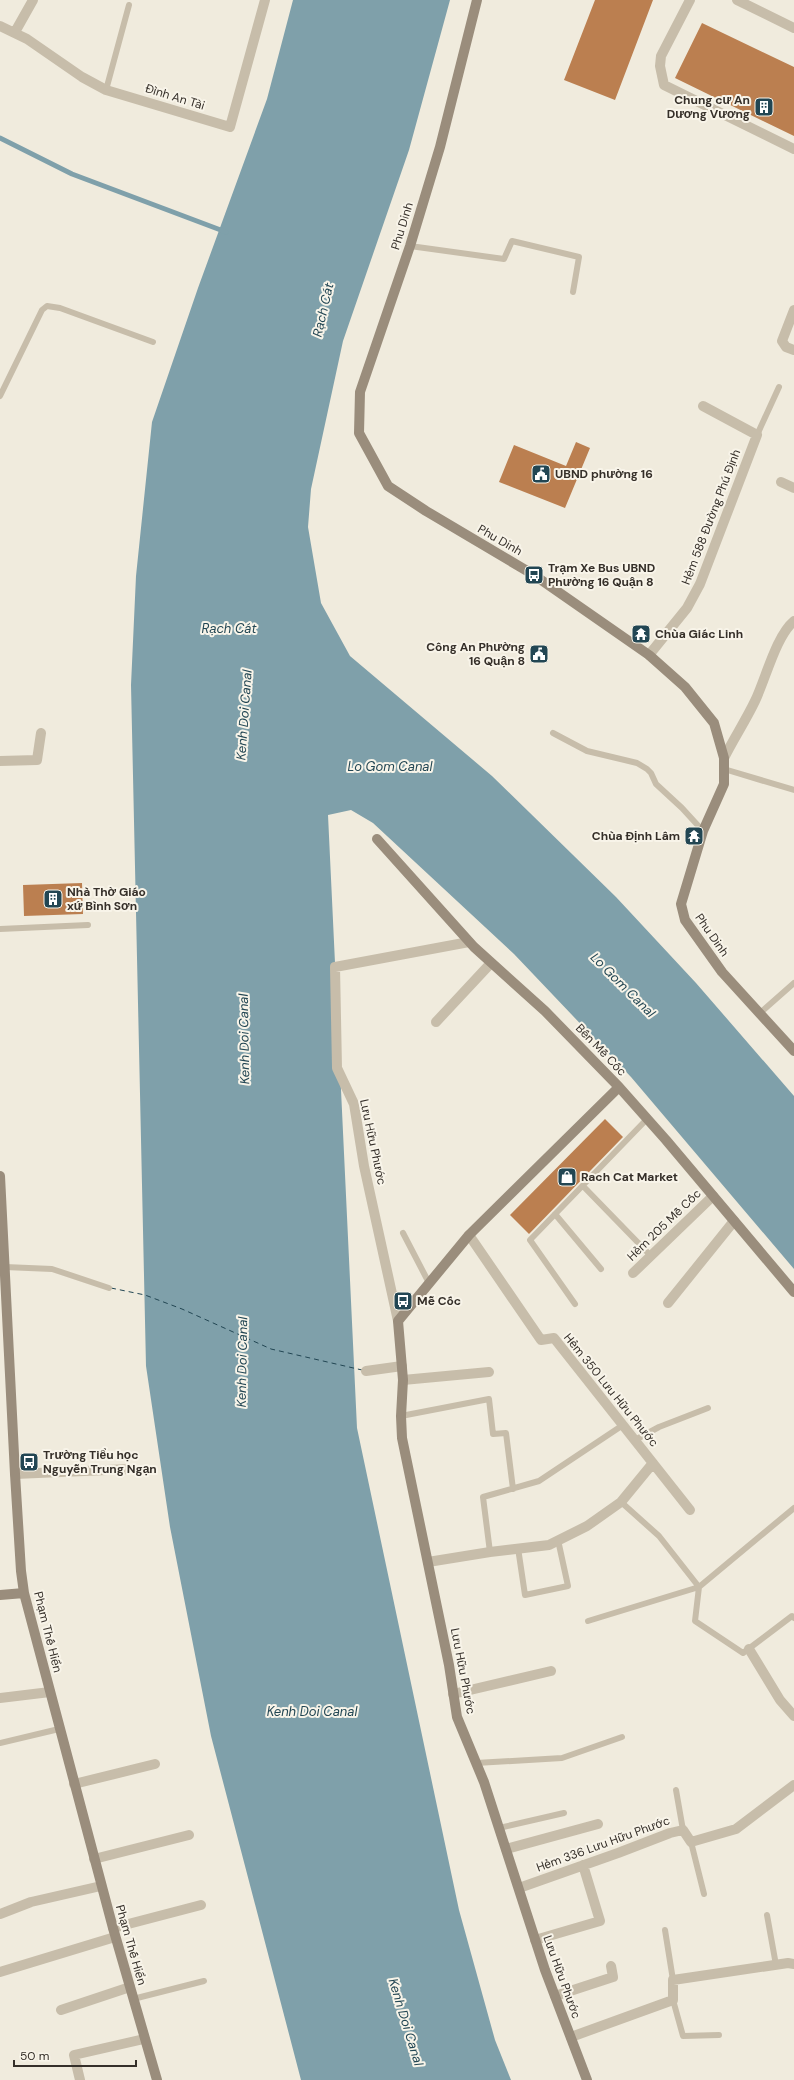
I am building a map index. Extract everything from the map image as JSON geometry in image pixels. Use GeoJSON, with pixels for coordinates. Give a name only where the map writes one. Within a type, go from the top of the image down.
{"type":"FeatureCollection","features":[{"type":"Feature","properties":{"kind":"street"},"geometry":{"type":"LineString","coordinates":[[15,32],[33,0]]}},
{"type":"Feature","properties":{"kind":"street","name":"Đình An Tài"},"geometry":{"type":"LineString","coordinates":[[0,26],[15,32],[82,78],[106,90],[230,127],[266,0]]}},
{"type":"Feature","properties":{"kind":"street","name":"Phu Dinh"},"geometry":{"type":"LineString","coordinates":[[477,0],[440,146],[410,246],[360,392],[359,433],[388,486],[426,511],[534,574],[648,655],[685,687],[714,723],[724,758],[724,784],[703,831],[682,904],[685,920],[722,972],[794,1051]]}},
{"type":"Feature","properties":{"kind":"street"},"geometry":{"type":"LineString","coordinates":[[690,0],[661,56],[660,66],[664,85],[794,149]]}},
{"type":"Feature","properties":{"kind":"street"},"geometry":{"type":"LineString","coordinates":[[737,0],[794,28]]}},
{"type":"Feature","properties":{"kind":"street"},"geometry":{"type":"LineString","coordinates":[[794,310],[782,341],[786,347],[794,350]]}},
{"type":"Feature","properties":{"kind":"street"},"geometry":{"type":"LineString","coordinates":[[703,406],[757,434]]}},
{"type":"Feature","properties":{"kind":"street","name":"Hẻm 588 Đường Phú Định"},"geometry":{"type":"LineString","coordinates":[[648,655],[687,608],[700,584],[757,434]]}},
{"type":"Feature","properties":{"kind":"street"},"geometry":{"type":"LineString","coordinates":[[781,482],[794,488]]}},
{"type":"Feature","properties":{"kind":"street"},"geometry":{"type":"LineString","coordinates":[[724,758],[755,702],[770,667],[777,644],[794,621]]}},
{"type":"Feature","properties":{"kind":"street"},"geometry":{"type":"LineString","coordinates":[[0,761],[36,760],[41,733]]}},
{"type":"Feature","properties":{"kind":"street","name":"Bến Mễ Cốc"},"geometry":{"type":"LineString","coordinates":[[377,839],[469,942],[545,1011],[619,1087],[794,1292]]}},
{"type":"Feature","properties":{"kind":"street","name":"Lưu Hữu Phước"},"geometry":{"type":"LineString","coordinates":[[469,942],[335,968],[337,1068],[354,1104],[364,1166],[398,1321],[403,1380],[401,1416],[402,1438],[428,1562],[454,1694],[457,1717],[476,1763],[499,1828],[535,1940],[587,2080]]}},
{"type":"Feature","properties":{"kind":"street"},"geometry":{"type":"LineString","coordinates":[[436,1022],[491,963]]}},
{"type":"Feature","properties":{"kind":"street"},"geometry":{"type":"LineString","coordinates":[[398,1321],[469,1235],[619,1087]]}},
{"type":"Feature","properties":{"kind":"street","name":"Phạm Thế Hiển"},"geometry":{"type":"LineString","coordinates":[[0,1176],[2,1242],[5,1267],[15,1474],[21,1571],[24,1593],[101,1886],[157,2080]]}},
{"type":"Feature","properties":{"kind":"street","name":"Hẻm 205 Mễ Cốc"},"geometry":{"type":"LineString","coordinates":[[633,1273],[713,1196]]}},
{"type":"Feature","properties":{"kind":"street"},"geometry":{"type":"LineString","coordinates":[[668,1303],[734,1221]]}},
{"type":"Feature","properties":{"kind":"street","name":"Hẻm 350 Lưu Hữu Phước"},"geometry":{"type":"LineString","coordinates":[[469,1235],[541,1340],[554,1338],[690,1510]]}},
{"type":"Feature","properties":{"kind":"street"},"geometry":{"type":"LineString","coordinates":[[366,1371],[402,1366]]}},
{"type":"Feature","properties":{"kind":"street"},"geometry":{"type":"LineString","coordinates":[[403,1380],[489,1372]]}},
{"type":"Feature","properties":{"kind":"street"},"geometry":{"type":"LineString","coordinates":[[428,1562],[518,1548],[549,1545],[587,1526],[621,1502],[653,1463]]}},
{"type":"Feature","properties":{"kind":"street"},"geometry":{"type":"LineString","coordinates":[[15,1474],[130,1469]]}},
{"type":"Feature","properties":{"kind":"street"},"geometry":{"type":"LineString","coordinates":[[0,1595],[24,1593]]}},
{"type":"Feature","properties":{"kind":"street"},"geometry":{"type":"LineString","coordinates":[[748,1649],[780,1700],[794,1716]]}},
{"type":"Feature","properties":{"kind":"street"},"geometry":{"type":"LineString","coordinates":[[454,1694],[551,1671]]}},
{"type":"Feature","properties":{"kind":"street"},"geometry":{"type":"LineString","coordinates":[[0,1698],[50,1692]]}},
{"type":"Feature","properties":{"kind":"street"},"geometry":{"type":"LineString","coordinates":[[74,1784],[155,1764]]}},
{"type":"Feature","properties":{"kind":"street"},"geometry":{"type":"LineString","coordinates":[[691,1842],[736,1829],[794,1785]]}},
{"type":"Feature","properties":{"kind":"street"},"geometry":{"type":"LineString","coordinates":[[506,1850],[598,1824]]}},
{"type":"Feature","properties":{"kind":"street","name":"Hẻm 336 Lưu Hữu Phước"},"geometry":{"type":"LineString","coordinates":[[518,1888],[670,1833],[682,1830],[691,1842]]}},
{"type":"Feature","properties":{"kind":"street"},"geometry":{"type":"LineString","coordinates":[[94,1859],[189,1835]]}},
{"type":"Feature","properties":{"kind":"street"},"geometry":{"type":"LineString","coordinates":[[535,1940],[600,1921],[584,1865]]}},
{"type":"Feature","properties":{"kind":"street"},"geometry":{"type":"LineString","coordinates":[[0,1914],[31,1902],[101,1886]]}},
{"type":"Feature","properties":{"kind":"street"},"geometry":{"type":"LineString","coordinates":[[0,1972],[114,1932],[201,1905]]}},
{"type":"Feature","properties":{"kind":"street"},"geometry":{"type":"LineString","coordinates":[[571,2037],[673,2000],[672,1980],[776,1965],[794,1964]]}},
{"type":"Feature","properties":{"kind":"street"},"geometry":{"type":"LineString","coordinates":[[555,1996],[613,1977],[611,1966]]}},
{"type":"Feature","properties":{"kind":"street"},"geometry":{"type":"LineString","coordinates":[[61,2010],[130,1987]]}},
{"type":"Feature","properties":{"kind":"street"},"geometry":{"type":"LineString","coordinates":[[80,2080],[74,2055],[144,2039]]}},
{"type":"Feature","properties":{"kind":"lane"},"geometry":{"type":"LineString","coordinates":[[106,90],[129,5]]}},
{"type":"Feature","properties":{"kind":"lane"},"geometry":{"type":"LineString","coordinates":[[410,246],[504,259],[512,241],[579,257],[573,292]]}},
{"type":"Feature","properties":{"kind":"lane"},"geometry":{"type":"LineString","coordinates":[[0,396],[42,310],[47,306],[60,308],[154,342]]}},
{"type":"Feature","properties":{"kind":"lane"},"geometry":{"type":"LineString","coordinates":[[757,434],[779,387]]}},
{"type":"Feature","properties":{"kind":"lane"},"geometry":{"type":"LineString","coordinates":[[553,733],[587,751],[637,763],[647,769],[651,773],[656,784],[682,808],[703,831]]}},
{"type":"Feature","properties":{"kind":"lane"},"geometry":{"type":"LineString","coordinates":[[724,769],[794,790]]}},
{"type":"Feature","properties":{"kind":"lane"},"geometry":{"type":"LineString","coordinates":[[0,929],[88,925]]}},
{"type":"Feature","properties":{"kind":"lane"},"geometry":{"type":"LineString","coordinates":[[760,1013],[794,983]]}},
{"type":"Feature","properties":{"kind":"lane"},"geometry":{"type":"LineString","coordinates":[[575,1304],[530,1240],[647,1119]]}},
{"type":"Feature","properties":{"kind":"lane"},"geometry":{"type":"LineString","coordinates":[[583,1186],[651,1256]]}},
{"type":"Feature","properties":{"kind":"lane"},"geometry":{"type":"LineString","coordinates":[[555,1214],[601,1269]]}},
{"type":"Feature","properties":{"kind":"lane"},"geometry":{"type":"LineString","coordinates":[[403,1233],[429,1283]]}},
{"type":"Feature","properties":{"kind":"lane"},"geometry":{"type":"LineString","coordinates":[[5,1267],[52,1269],[109,1288]]}},
{"type":"Feature","properties":{"kind":"lane"},"geometry":{"type":"LineString","coordinates":[[401,1416],[489,1399],[493,1434],[506,1433],[513,1488]]}},
{"type":"Feature","properties":{"kind":"lane"},"geometry":{"type":"LineString","coordinates":[[635,1440],[659,1427],[708,1408]]}},
{"type":"Feature","properties":{"kind":"lane"},"geometry":{"type":"LineString","coordinates":[[490,1552],[483,1498],[539,1481],[623,1425]]}},
{"type":"Feature","properties":{"kind":"lane"},"geometry":{"type":"LineString","coordinates":[[621,1502],[659,1536],[699,1587],[695,1621],[743,1653],[792,1616],[794,1618]]}},
{"type":"Feature","properties":{"kind":"lane"},"geometry":{"type":"LineString","coordinates":[[588,1621],[699,1587],[794,1508]]}},
{"type":"Feature","properties":{"kind":"lane"},"geometry":{"type":"LineString","coordinates":[[518,1548],[525,1595],[568,1586],[558,1540]]}},
{"type":"Feature","properties":{"kind":"lane"},"geometry":{"type":"LineString","coordinates":[[0,1743],[59,1729]]}},
{"type":"Feature","properties":{"kind":"lane"},"geometry":{"type":"LineString","coordinates":[[476,1763],[562,1758],[622,1736]]}},
{"type":"Feature","properties":{"kind":"lane"},"geometry":{"type":"LineString","coordinates":[[676,1790],[682,1830]]}},
{"type":"Feature","properties":{"kind":"lane"},"geometry":{"type":"LineString","coordinates":[[499,1828],[564,1813]]}},
{"type":"Feature","properties":{"kind":"lane"},"geometry":{"type":"LineString","coordinates":[[691,1842],[704,1894]]}},
{"type":"Feature","properties":{"kind":"lane"},"geometry":{"type":"LineString","coordinates":[[767,1915],[776,1965]]}},
{"type":"Feature","properties":{"kind":"lane"},"geometry":{"type":"LineString","coordinates":[[665,1930],[672,1980]]}},
{"type":"Feature","properties":{"kind":"lane"},"geometry":{"type":"LineString","coordinates":[[133,2000],[204,1981]]}},
{"type":"Feature","properties":{"kind":"lane"},"geometry":{"type":"LineString","coordinates":[[673,2000],[683,2036],[719,2035]]}},
{"type":"Feature","properties":{"kind":"water"},"geometry":{"type":"Polygon","coordinates":[[[293,0],[450,0],[409,150],[343,341],[311,489],[308,527],[321,603],[350,656],[492,776],[616,897],[696,983],[794,1096],[794,1269],[631,1077],[514,954],[373,823],[351,810],[328,815],[357,1428],[459,1910],[495,2040],[511,2080],[301,2080],[211,1736],[170,1527],[146,1366],[131,685],[136,576],[152,422],[198,288],[267,99],[293,0]]]}},
{"type":"Feature","properties":{"kind":"building"},"geometry":{"type":"Polygon","coordinates":[[[595,0],[653,0],[615,100],[564,80],[595,0]]]}},
{"type":"Feature","properties":{"kind":"building","name":"Chung cư An Dương Vương"},"geometry":{"type":"Polygon","coordinates":[[[702,23],[794,67],[794,136],[675,78],[702,23]]]}},
{"type":"Feature","properties":{"kind":"building","name":"UBND phường 16"},"geometry":{"type":"Polygon","coordinates":[[[576,442],[590,448],[565,508],[499,482],[514,445],[566,466],[576,442]]]}},
{"type":"Feature","properties":{"kind":"building","name":"Nhà Thờ Giáo xứ Bình Sơn"},"geometry":{"type":"Polygon","coordinates":[[[82,883],[83,914],[24,916],[23,885],[82,883]]]}},
{"type":"Feature","properties":{"kind":"building","name":"Rach Cat Market"},"geometry":{"type":"Polygon","coordinates":[[[605,1119],[623,1137],[529,1234],[510,1215],[605,1119]]]}},
{"type":"Feature","properties":{"kind":"waterway"},"geometry":{"type":"LineString","coordinates":[[0,138],[72,174],[226,232]]}},
{"type":"Feature","properties":{"kind":"ferry route"},"geometry":{"type":"LineString","coordinates":[[111,1288],[145,1295],[182,1309],[271,1349],[362,1370]]}},
{"type":"Feature","properties":{"kind":"place","name":"Chung cư An Dương Vương"},"geometry":{"type":"Point","coordinates":[764,107]}},
{"type":"Feature","properties":{"kind":"place","name":"UBND phường 16"},"geometry":{"type":"Point","coordinates":[541,474]}},
{"type":"Feature","properties":{"kind":"place","name":"Trạm Xe Bus UBND Phường 16 Quận 8"},"geometry":{"type":"Point","coordinates":[534,575]}},
{"type":"Feature","properties":{"kind":"place","name":"Chùa Giác Linh"},"geometry":{"type":"Point","coordinates":[641,634]}},
{"type":"Feature","properties":{"kind":"place","name":"Công An Phường 16 Quận 8"},"geometry":{"type":"Point","coordinates":[539,654]}},
{"type":"Feature","properties":{"kind":"place","name":"Chùa Định Lâm"},"geometry":{"type":"Point","coordinates":[694,836]}},
{"type":"Feature","properties":{"kind":"place","name":"Nhà Thờ Giáo xứ Bình Sơn"},"geometry":{"type":"Point","coordinates":[53,899]}},
{"type":"Feature","properties":{"kind":"place","name":"Rach Cat Market"},"geometry":{"type":"Point","coordinates":[567,1177]}},
{"type":"Feature","properties":{"kind":"place","name":"Mễ Cốc"},"geometry":{"type":"Point","coordinates":[403,1301]}},
{"type":"Feature","properties":{"kind":"place","name":"Trường Tiểu học Nguyễn Trung Ngạn"},"geometry":{"type":"Point","coordinates":[29,1462]}},
{"type":"Feature","properties":{"kind":"water label","name":"Rạch Cát"},"geometry":{"type":"Point","coordinates":[323,310]}},
{"type":"Feature","properties":{"kind":"water label","name":"Rạch Cát"},"geometry":{"type":"Point","coordinates":[229,628]}},
{"type":"Feature","properties":{"kind":"water label","name":"Kenh Doi Canal"},"geometry":{"type":"Point","coordinates":[244,715]}},
{"type":"Feature","properties":{"kind":"water label","name":"Lo Gom Canal"},"geometry":{"type":"Point","coordinates":[390,766]}},
{"type":"Feature","properties":{"kind":"water label","name":"Lo Gom Canal"},"geometry":{"type":"Point","coordinates":[623,985]}},
{"type":"Feature","properties":{"kind":"water label","name":"Kenh Doi Canal"},"geometry":{"type":"Point","coordinates":[244,1039]}},
{"type":"Feature","properties":{"kind":"water label","name":"Kenh Doi Canal"},"geometry":{"type":"Point","coordinates":[242,1362]}},
{"type":"Feature","properties":{"kind":"water label","name":"Kenh Doi Canal"},"geometry":{"type":"Point","coordinates":[312,1711]}},
{"type":"Feature","properties":{"kind":"water label","name":"Kenh Doi Canal"},"geometry":{"type":"Point","coordinates":[406,2022]}}]}
